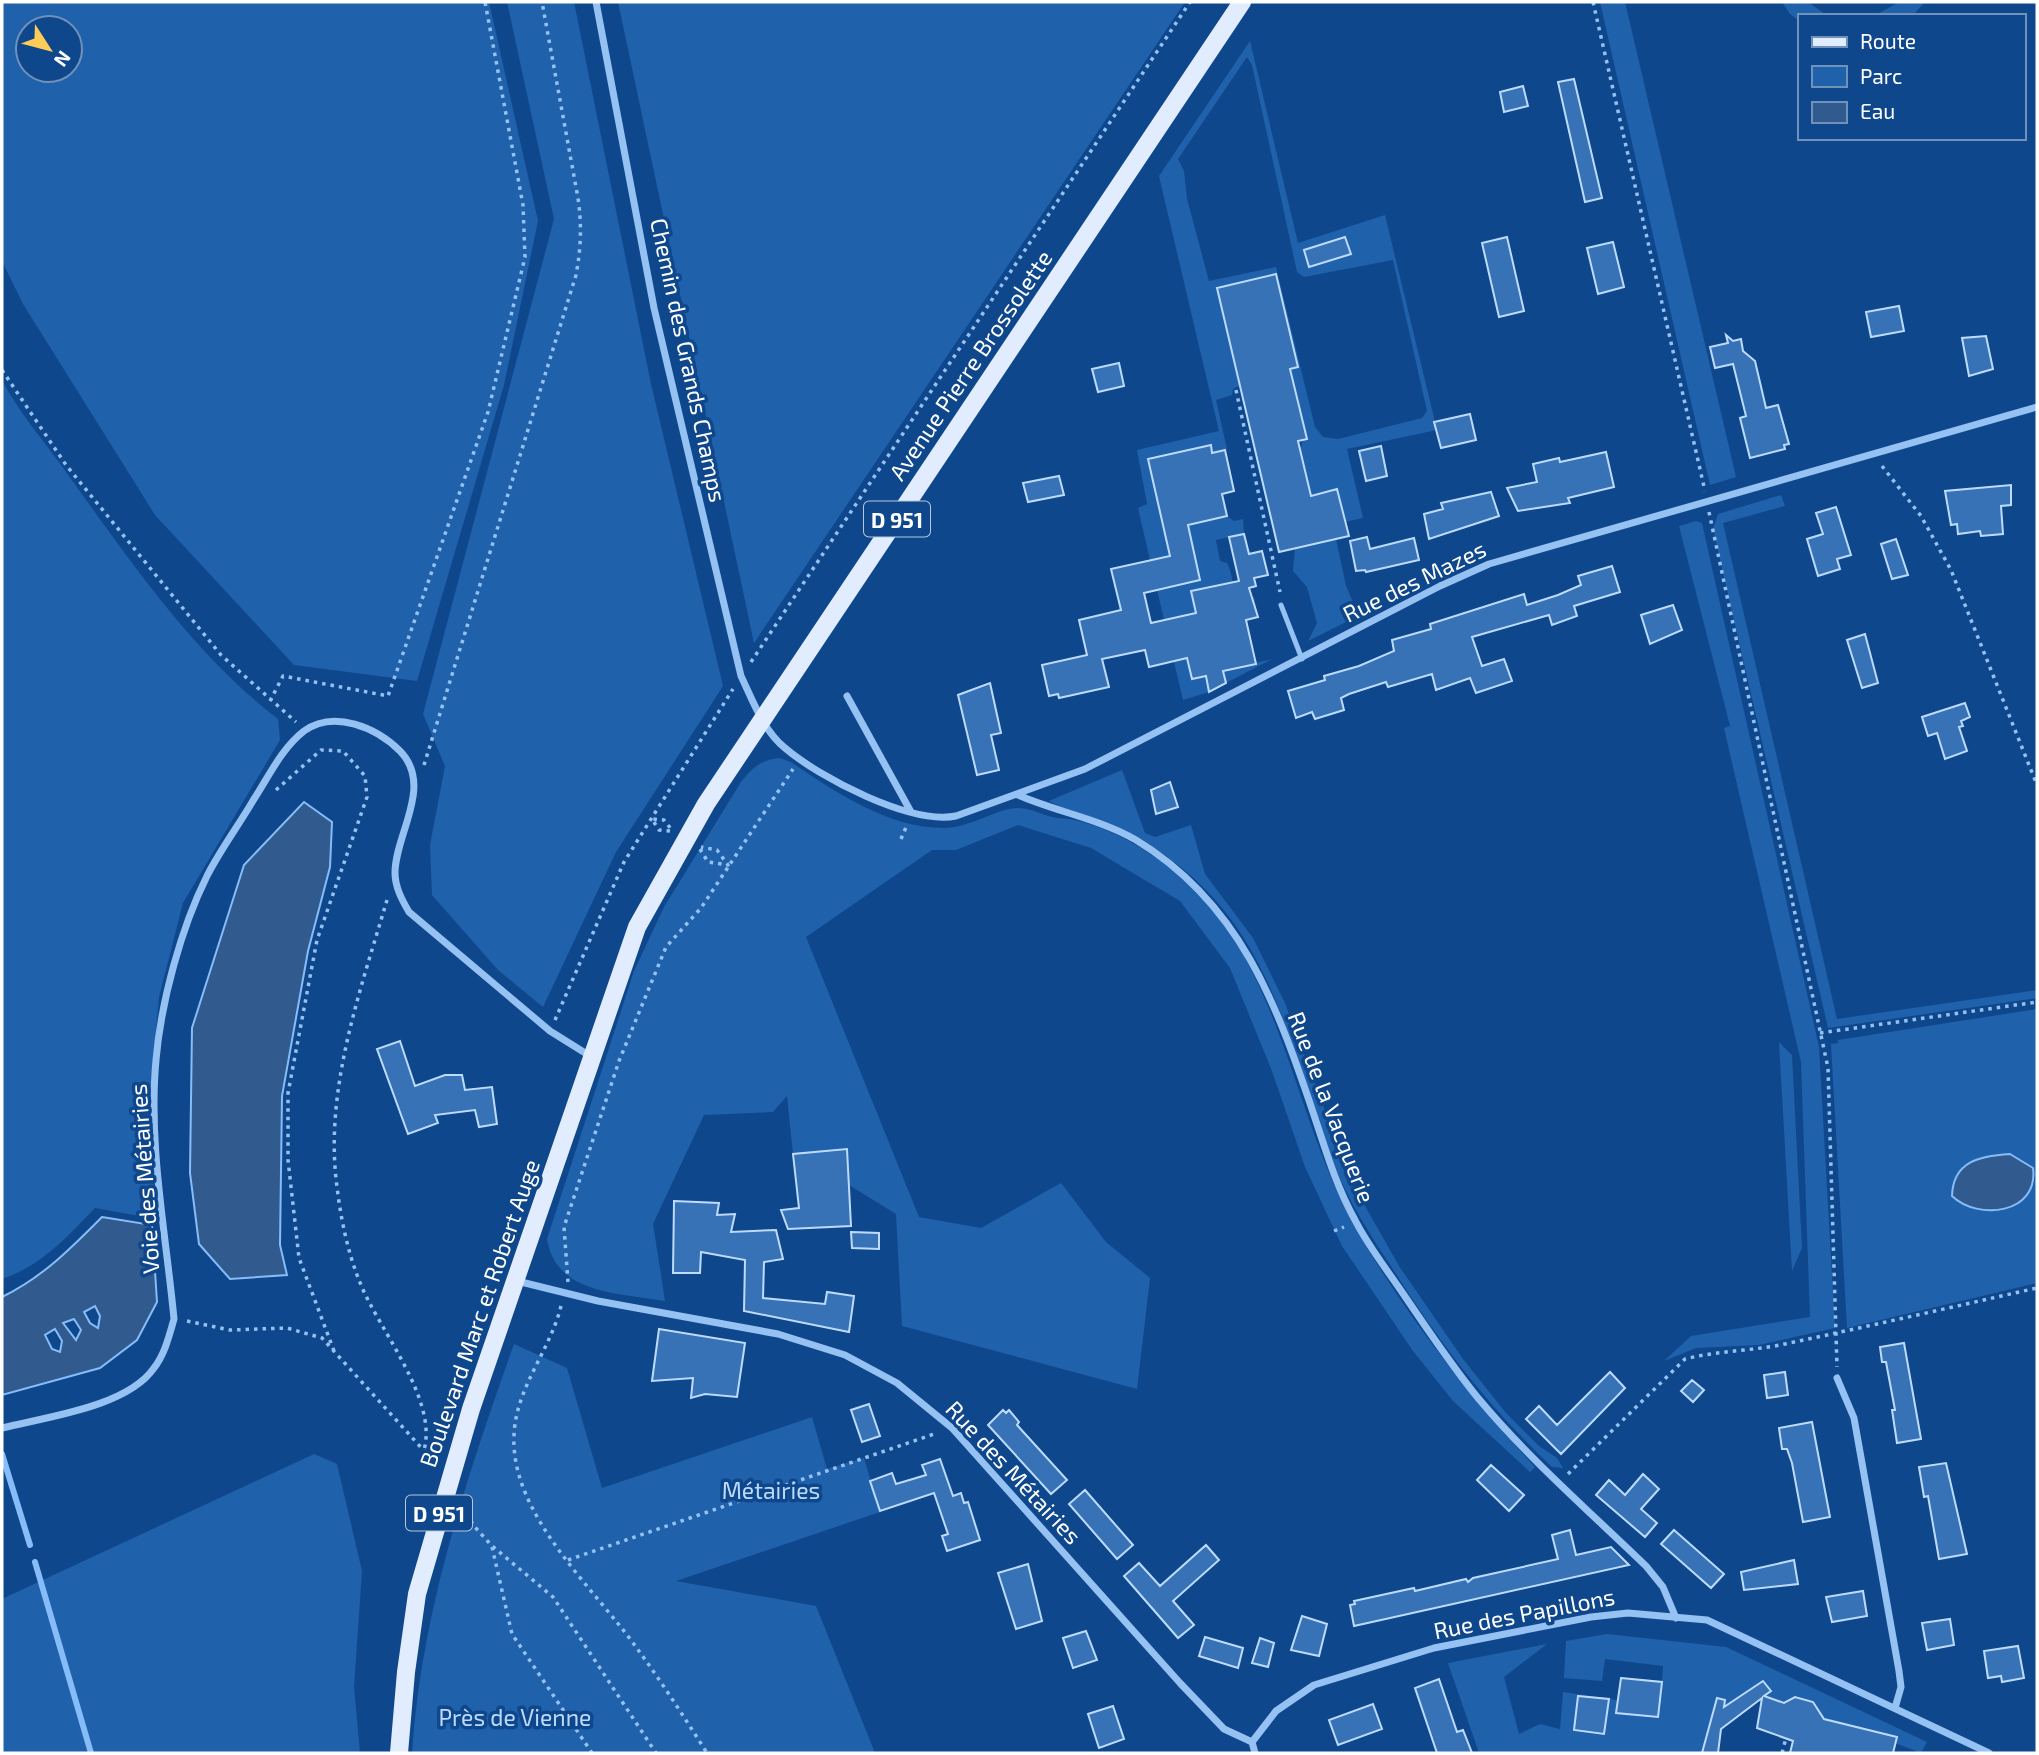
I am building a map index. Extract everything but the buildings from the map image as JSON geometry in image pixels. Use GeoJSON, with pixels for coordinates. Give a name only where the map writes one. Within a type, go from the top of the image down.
{"type":"FeatureCollection","features":[{"type":"Feature","properties":{"kind":"main road","name":"Avenue Pierre Brossolette"},"geometry":{"type":"LineString","coordinates":[[590,1056],[637,927],[706,804],[1242,2]]}},
{"type":"Feature","properties":{"kind":"main road","name":"Boulevard Marc et Robert Auge"},"geometry":{"type":"LineString","coordinates":[[399,1753],[406,1672],[417,1594],[449,1480],[590,1056]]}},
{"type":"Feature","properties":{"kind":"street","name":"Chemin des Grands Champs"},"geometry":{"type":"LineString","coordinates":[[596,2],[654,308],[741,676],[762,721]]}},
{"type":"Feature","properties":{"kind":"street","name":"Rue des Mazes"},"geometry":{"type":"LineString","coordinates":[[762,721],[785,748],[867,798],[940,820],[1018,795],[1141,742],[1440,586],[1489,564],[2037,407]]}},
{"type":"Feature","properties":{"kind":"street"},"geometry":{"type":"LineString","coordinates":[[846,696],[911,813]]}},
{"type":"Feature","properties":{"kind":"street"},"geometry":{"type":"LineString","coordinates":[[306,730],[327,722],[355,723],[379,734],[401,752],[408,764],[414,797],[395,871],[397,887],[409,912],[550,1031],[590,1056]]}},
{"type":"Feature","properties":{"kind":"street","name":"Voie des Métairies"},"geometry":{"type":"LineString","coordinates":[[2,1428],[106,1401],[132,1390],[154,1369],[167,1345],[174,1319],[154,1122],[156,1058],[176,960],[207,877],[282,754],[306,730]]}},
{"type":"Feature","properties":{"kind":"street","name":"Rue de la Vacquerie"},"geometry":{"type":"LineString","coordinates":[[1018,795],[1133,838],[1173,865],[1216,906],[1258,973],[1278,1018],[1331,1166],[1355,1221],[1478,1397],[1559,1483],[1646,1566],[1663,1587],[1676,1618]]}},
{"type":"Feature","properties":{"kind":"street","name":"Rue des Métairies"},"geometry":{"type":"LineString","coordinates":[[517,1282],[565,1294],[778,1334],[845,1355],[897,1383],[952,1428],[1224,1729],[1252,1742]]}},
{"type":"Feature","properties":{"kind":"street"},"geometry":{"type":"LineString","coordinates":[[1837,1378],[1854,1418],[1899,1671],[1900,1687],[1895,1708]]}},
{"type":"Feature","properties":{"kind":"street","name":"Rue des Papillons"},"geometry":{"type":"LineString","coordinates":[[1252,1742],[1276,1711],[1314,1685],[1434,1648],[1591,1617],[1628,1613],[1707,1620],[1989,1753]]}},
{"type":"Feature","properties":{"kind":"street"},"geometry":{"type":"LineString","coordinates":[[1252,1742],[1255,1753]]}},
{"type":"Feature","properties":{"kind":"lane"},"geometry":{"type":"LineString","coordinates":[[1281,605],[1302,659]]}},
{"type":"Feature","properties":{"kind":"path"},"geometry":{"type":"LineString","coordinates":[[270,701],[283,676],[388,696],[488,412],[525,257],[523,205],[485,2]]}},
{"type":"Feature","properties":{"kind":"path"},"geometry":{"type":"LineString","coordinates":[[414,797],[561,326],[581,250],[582,226],[578,198],[542,2]]}},
{"type":"Feature","properties":{"kind":"path"},"geometry":{"type":"LineString","coordinates":[[550,1031],[624,862],[741,676],[1190,2]]}},
{"type":"Feature","properties":{"kind":"path"},"geometry":{"type":"LineString","coordinates":[[1592,2],[1707,502],[1828,1068],[1837,1378]]}},
{"type":"Feature","properties":{"kind":"path"},"geometry":{"type":"LineString","coordinates":[[2,370],[66,465],[221,655],[306,730]]}},
{"type":"Feature","properties":{"kind":"path"},"geometry":{"type":"LineString","coordinates":[[1236,390],[1277,564],[1281,605]]}},
{"type":"Feature","properties":{"kind":"path"},"geometry":{"type":"LineString","coordinates":[[1872,453],[1921,516],[1951,570],[2037,785]]}},
{"type":"Feature","properties":{"kind":"path"},"geometry":{"type":"LineString","coordinates":[[250,806],[287,783],[321,750],[343,751],[365,776],[367,797],[317,940],[288,1093],[288,1160],[299,1258],[334,1351]]}},
{"type":"Feature","properties":{"kind":"path"},"geometry":{"type":"LineString","coordinates":[[707,1753],[636,1646],[568,1560],[531,1505],[516,1470],[514,1434],[520,1397],[546,1345],[570,1277],[564,1227],[619,1061],[666,947],[701,908],[801,758]]}},
{"type":"Feature","properties":{"kind":"path"},"geometry":{"type":"LineString","coordinates":[[652,819],[664,820],[674,831],[659,830],[652,819]]}},
{"type":"Feature","properties":{"kind":"path"},"geometry":{"type":"LineString","coordinates":[[699,847],[717,850],[728,864],[708,862],[699,847]]}},
{"type":"Feature","properties":{"kind":"path"},"geometry":{"type":"LineString","coordinates":[[395,871],[347,1038],[338,1103],[334,1161],[350,1253],[368,1300],[411,1378],[429,1435],[425,1450]]}},
{"type":"Feature","properties":{"kind":"path"},"geometry":{"type":"LineString","coordinates":[[1820,1033],[2037,1002]]}},
{"type":"Feature","properties":{"kind":"path"},"geometry":{"type":"LineString","coordinates":[[1559,1483],[1685,1359],[1706,1353],[1757,1349],[2037,1287]]}},
{"type":"Feature","properties":{"kind":"path"},"geometry":{"type":"LineString","coordinates":[[174,1319],[230,1330],[287,1328],[321,1338],[425,1450],[449,1480],[474,1526],[491,1545],[553,1597],[656,1753]]}},
{"type":"Feature","properties":{"kind":"path"},"geometry":{"type":"LineString","coordinates":[[568,1560],[952,1428]]}},
{"type":"Feature","properties":{"kind":"path"},"geometry":{"type":"LineString","coordinates":[[491,1545],[512,1634],[592,1753]]}},
{"type":"Feature","properties":{"kind":"path"},"geometry":{"type":"LineString","coordinates":[[1782,1753],[1786,1738]]}},
{"type":"Feature","properties":{"kind":"green space"},"geometry":{"type":"Polygon","coordinates":[[[2,2],[489,2],[538,221],[504,385],[417,681],[294,665],[155,515],[23,304],[2,261],[2,2]]]}},
{"type":"Feature","properties":{"kind":"green space"},"geometry":{"type":"Polygon","coordinates":[[[507,2],[574,2],[651,384],[723,686],[616,852],[543,1007],[498,970],[432,895],[430,845],[445,766],[423,714],[554,219],[507,2]]]}},
{"type":"Feature","properties":{"kind":"green space"},"geometry":{"type":"Polygon","coordinates":[[[618,2],[1185,2],[754,643],[618,2]]]}},
{"type":"Feature","properties":{"kind":"green space"},"geometry":{"type":"Polygon","coordinates":[[[1600,2],[1625,2],[1736,477],[1710,485],[1600,2]]]}},
{"type":"Feature","properties":{"kind":"green space"},"geometry":{"type":"Polygon","coordinates":[[[1782,2],[1808,2],[1825,14],[1798,14],[1798,20],[1782,2]]]}},
{"type":"Feature","properties":{"kind":"green space"},"geometry":{"type":"Polygon","coordinates":[[[1899,2],[1925,2],[1914,14],[1878,14],[1899,2]]]}},
{"type":"Feature","properties":{"kind":"green space"},"geometry":{"type":"Polygon","coordinates":[[[1250,41],[1298,243],[1385,215],[1437,430],[1347,449],[1363,518],[1345,522],[1337,490],[1326,492],[1346,586],[1356,609],[1354,618],[1308,641],[1317,623],[1307,587],[1293,571],[1295,548],[1321,541],[1301,453],[1257,457],[1301,447],[1303,440],[1307,439],[1293,379],[1239,386],[1233,389],[1232,395],[1216,400],[1227,449],[1213,453],[1211,446],[1148,459],[1170,556],[1150,560],[1138,508],[1147,504],[1137,450],[1219,431],[1159,176],[1250,41]],[[1247,57],[1178,159],[1184,171],[1187,199],[1209,281],[1276,267],[1315,427],[1323,437],[1338,439],[1422,418],[1427,411],[1393,260],[1304,277],[1297,272],[1252,65],[1247,57]]]}},
{"type":"Feature","properties":{"kind":"green space"},"geometry":{"type":"Polygon","coordinates":[[[2,380],[24,416],[164,604],[218,665],[278,719],[280,740],[183,903],[159,997],[149,1110],[156,1219],[95,1208],[64,1240],[41,1258],[2,1279],[2,380]]]}},
{"type":"Feature","properties":{"kind":"green space"},"geometry":{"type":"Polygon","coordinates":[[[1781,495],[1785,506],[1723,523],[1837,1019],[2037,990],[2037,998],[1828,1028],[1713,529],[1718,514],[1781,495]]]}},
{"type":"Feature","properties":{"kind":"green space"},"geometry":{"type":"Polygon","coordinates":[[[1227,516],[1234,521],[1243,519],[1244,534],[1216,540],[1220,561],[1227,563],[1239,594],[1254,597],[1258,617],[1252,599],[1247,623],[1237,625],[1192,679],[1272,659],[1226,683],[1224,673],[1206,677],[1209,692],[1183,700],[1157,590],[1188,525],[1227,516]]]}},
{"type":"Feature","properties":{"kind":"green space"},"geometry":{"type":"Polygon","coordinates":[[[1696,521],[1702,523],[1819,1047],[1835,1328],[1759,1345],[1696,1348],[1664,1361],[1691,1336],[1810,1317],[1801,1062],[1724,728],[1730,726],[1679,526],[1696,521]]]}},
{"type":"Feature","properties":{"kind":"green space"},"geometry":{"type":"Polygon","coordinates":[[[779,758],[791,762],[863,806],[903,822],[952,827],[1015,808],[1086,823],[1107,830],[1137,846],[1197,892],[1229,932],[1255,977],[1329,1172],[1370,1252],[1459,1379],[1535,1467],[1530,1472],[1453,1401],[1413,1351],[1342,1246],[1305,1167],[1272,1071],[1230,968],[1180,901],[1091,848],[1018,825],[956,850],[932,850],[806,937],[919,1217],[981,1228],[1061,1183],[1106,1242],[1150,1278],[1137,1389],[902,1326],[896,1214],[849,1185],[847,1149],[793,1154],[787,1096],[773,1112],[704,1115],[653,1224],[665,1301],[592,1288],[563,1271],[553,1257],[547,1239],[634,971],[664,907],[741,782],[757,766],[779,758]]]}},
{"type":"Feature","properties":{"kind":"green space"},"geometry":{"type":"Polygon","coordinates":[[[1122,770],[1145,833],[1155,837],[1191,825],[1205,874],[1253,938],[1285,1003],[1352,1183],[1399,1266],[1463,1359],[1506,1413],[1539,1446],[1557,1458],[1563,1468],[1552,1467],[1508,1423],[1468,1376],[1370,1234],[1334,1164],[1283,1018],[1268,983],[1229,917],[1204,888],[1155,848],[1113,826],[1049,801],[1122,770]]]}},
{"type":"Feature","properties":{"kind":"green space"},"geometry":{"type":"Polygon","coordinates":[[[2037,1009],[2037,1283],[1847,1328],[1831,1044],[1838,1043],[1838,1040],[2037,1009]]]}},
{"type":"Feature","properties":{"kind":"green space"},"geometry":{"type":"Polygon","coordinates":[[[1779,1042],[1792,1055],[1802,1248],[1792,1271],[1779,1042]]]}},
{"type":"Feature","properties":{"kind":"green space"},"geometry":{"type":"Polygon","coordinates":[[[514,1344],[567,1368],[602,1488],[812,1417],[827,1469],[864,1458],[880,1512],[676,1581],[816,1606],[875,1753],[412,1753],[425,1649],[436,1597],[463,1495],[514,1344]]]}},
{"type":"Feature","properties":{"kind":"green space"},"geometry":{"type":"Polygon","coordinates":[[[314,1454],[337,1464],[362,1571],[354,1687],[360,1753],[2,1753],[2,1599],[314,1454]]]}},
{"type":"Feature","properties":{"kind":"green space"},"geometry":{"type":"Polygon","coordinates":[[[1607,1634],[1726,1647],[1927,1742],[1921,1753],[1895,1743],[1896,1737],[1824,1719],[1813,1702],[1795,1697],[1785,1704],[1755,1697],[1739,1700],[1712,1715],[1702,1753],[1479,1753],[1448,1663],[1547,1644],[1504,1677],[1519,1734],[1540,1724],[1560,1729],[1563,1692],[1617,1700],[1621,1678],[1662,1681],[1663,1666],[1605,1659],[1602,1681],[1564,1678],[1566,1641],[1607,1634]]]}},
{"type":"Feature","properties":{"kind":"water"},"geometry":{"type":"Polygon","coordinates":[[[304,802],[332,822],[330,867],[308,951],[282,1096],[280,1245],[287,1275],[230,1279],[199,1244],[190,1173],[192,1028],[244,865],[304,802]]]}},
{"type":"Feature","properties":{"kind":"water"},"geometry":{"type":"Polygon","coordinates":[[[2010,1154],[2033,1168],[2032,1183],[2027,1195],[2017,1204],[2004,1209],[1976,1209],[1952,1196],[1957,1175],[1963,1168],[1988,1156],[2010,1154]]]}},
{"type":"Feature","properties":{"kind":"water"},"geometry":{"type":"Polygon","coordinates":[[[102,1217],[152,1225],[157,1302],[137,1340],[100,1368],[2,1395],[2,1297],[43,1271],[102,1217]],[[95,1306],[84,1312],[90,1323],[98,1328],[100,1316],[95,1306]],[[74,1319],[63,1323],[76,1340],[81,1330],[74,1319]],[[55,1329],[45,1335],[52,1349],[60,1352],[62,1341],[55,1329]]]}},
{"type":"Feature","properties":{"kind":"waterway"},"geometry":{"type":"LineString","coordinates":[[2,1454],[30,1545]]}},
{"type":"Feature","properties":{"kind":"waterway"},"geometry":{"type":"LineString","coordinates":[[35,1562],[91,1753]]}},
{"type":"Feature","properties":{"kind":"park label","name":"Métairies"},"geometry":{"type":"Point","coordinates":[771,1490]}},
{"type":"Feature","properties":{"kind":"park label","name":"Près de Vienne"},"geometry":{"type":"Point","coordinates":[515,1717]}}]}
